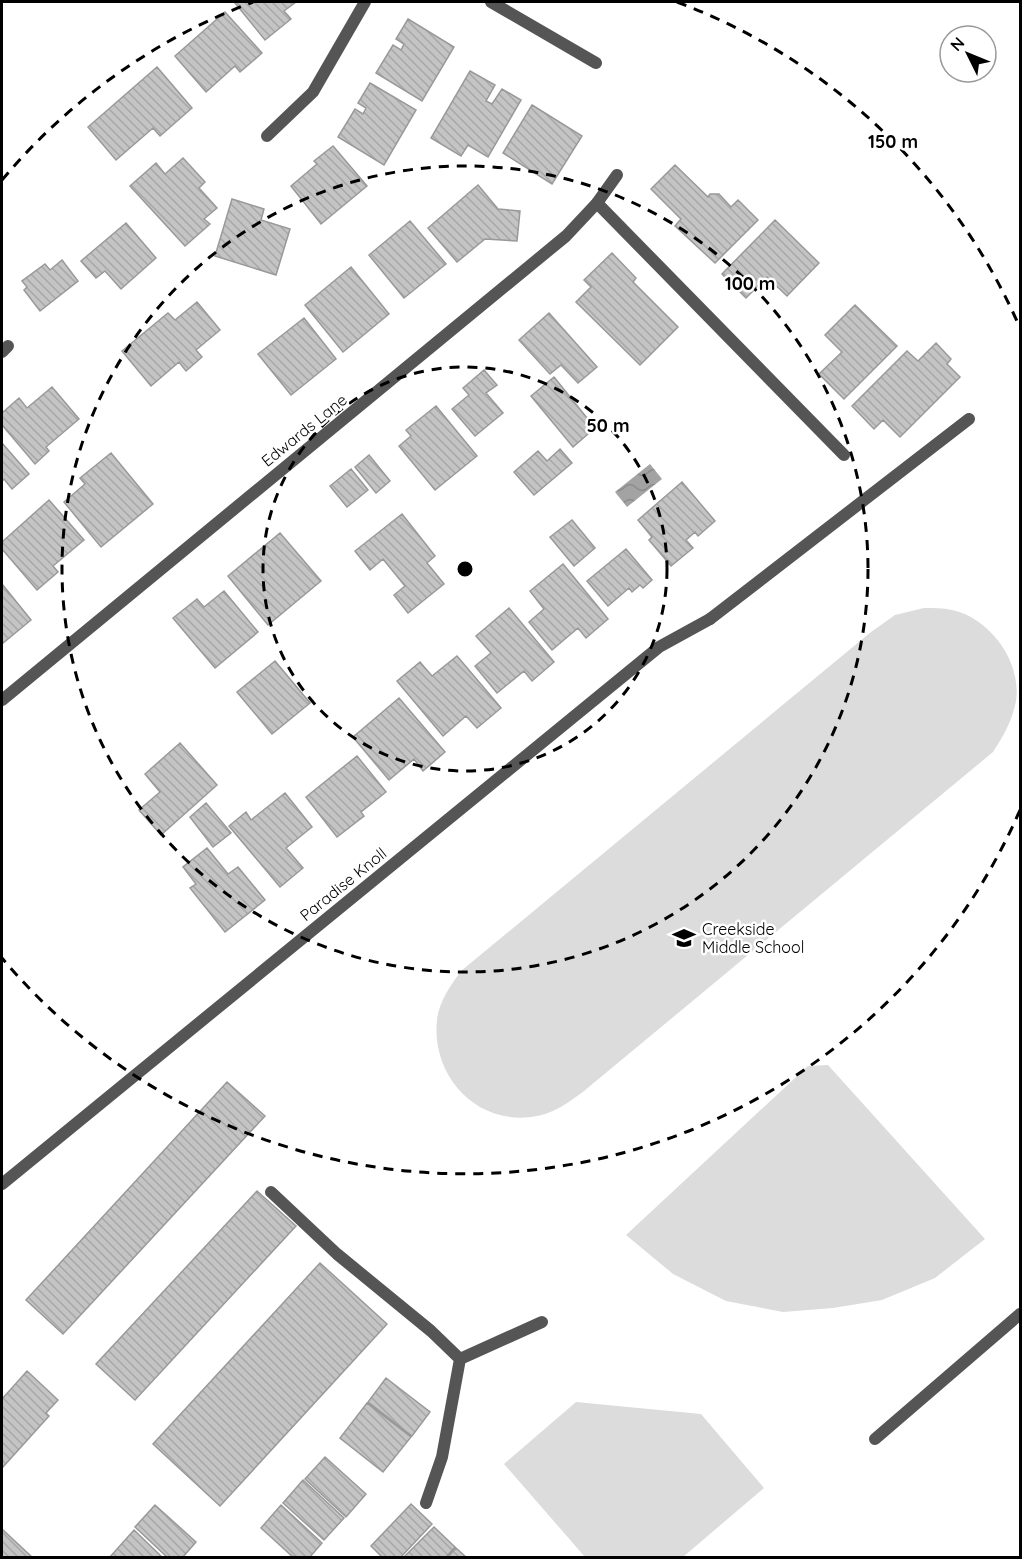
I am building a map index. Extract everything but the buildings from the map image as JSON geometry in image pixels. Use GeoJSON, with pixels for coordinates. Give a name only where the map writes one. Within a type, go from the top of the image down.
{"type":"FeatureCollection","features":[{"type":"Feature","properties":{"kind":"street"},"geometry":{"type":"LineString","coordinates":[[267,136],[313,92],[365,2]]}},
{"type":"Feature","properties":{"kind":"street"},"geometry":{"type":"LineString","coordinates":[[491,2],[596,63]]}},
{"type":"Feature","properties":{"kind":"street","name":"Edwards Lane"},"geometry":{"type":"LineString","coordinates":[[2,700],[566,236],[597,203],[617,175]]}},
{"type":"Feature","properties":{"kind":"street"},"geometry":{"type":"LineString","coordinates":[[597,203],[844,455]]}},
{"type":"Feature","properties":{"kind":"street","name":"Paradise Knoll"},"geometry":{"type":"LineString","coordinates":[[2,1184],[659,647],[710,619],[969,419]]}},
{"type":"Feature","properties":{"kind":"street"},"geometry":{"type":"LineString","coordinates":[[271,1192],[337,1254],[431,1331],[460,1359]]}},
{"type":"Feature","properties":{"kind":"street"},"geometry":{"type":"LineString","coordinates":[[874,1439],[1020,1314]]}},
{"type":"Feature","properties":{"kind":"street"},"geometry":{"type":"LineString","coordinates":[[460,1359],[542,1322]]}},
{"type":"Feature","properties":{"kind":"street"},"geometry":{"type":"LineString","coordinates":[[426,1503],[442,1457],[460,1359]]}},
{"type":"Feature","properties":{"kind":"shaded area"},"geometry":{"type":"Polygon","coordinates":[[[924,608],[952,610],[979,622],[991,632],[1008,657],[1017,686],[1016,701],[1007,728],[993,752],[566,1104],[539,1116],[510,1117],[491,1112],[475,1104],[460,1091],[449,1076],[441,1059],[437,1040],[437,1020],[443,1000],[461,971],[871,632],[895,615],[924,608]]]}},
{"type":"Feature","properties":{"kind":"shaded area"},"geometry":{"type":"Polygon","coordinates":[[[828,1065],[985,1239],[935,1278],[882,1300],[833,1308],[783,1312],[726,1301],[673,1274],[626,1235],[808,1066],[828,1065]]]}},
{"type":"Feature","properties":{"kind":"shaded area"},"geometry":{"type":"Polygon","coordinates":[[[576,1402],[701,1414],[764,1488],[683,1557],[585,1557],[504,1464],[576,1402]]]}},
{"type":"Feature","properties":{"kind":"water"},"geometry":{"type":"Polygon","coordinates":[[[650,464],[662,479],[627,507],[615,492],[650,464]]]}},
{"type":"Feature","properties":{"kind":"place","name":"Creekside Middle School"},"geometry":{"type":"Point","coordinates":[684,938]}}]}
